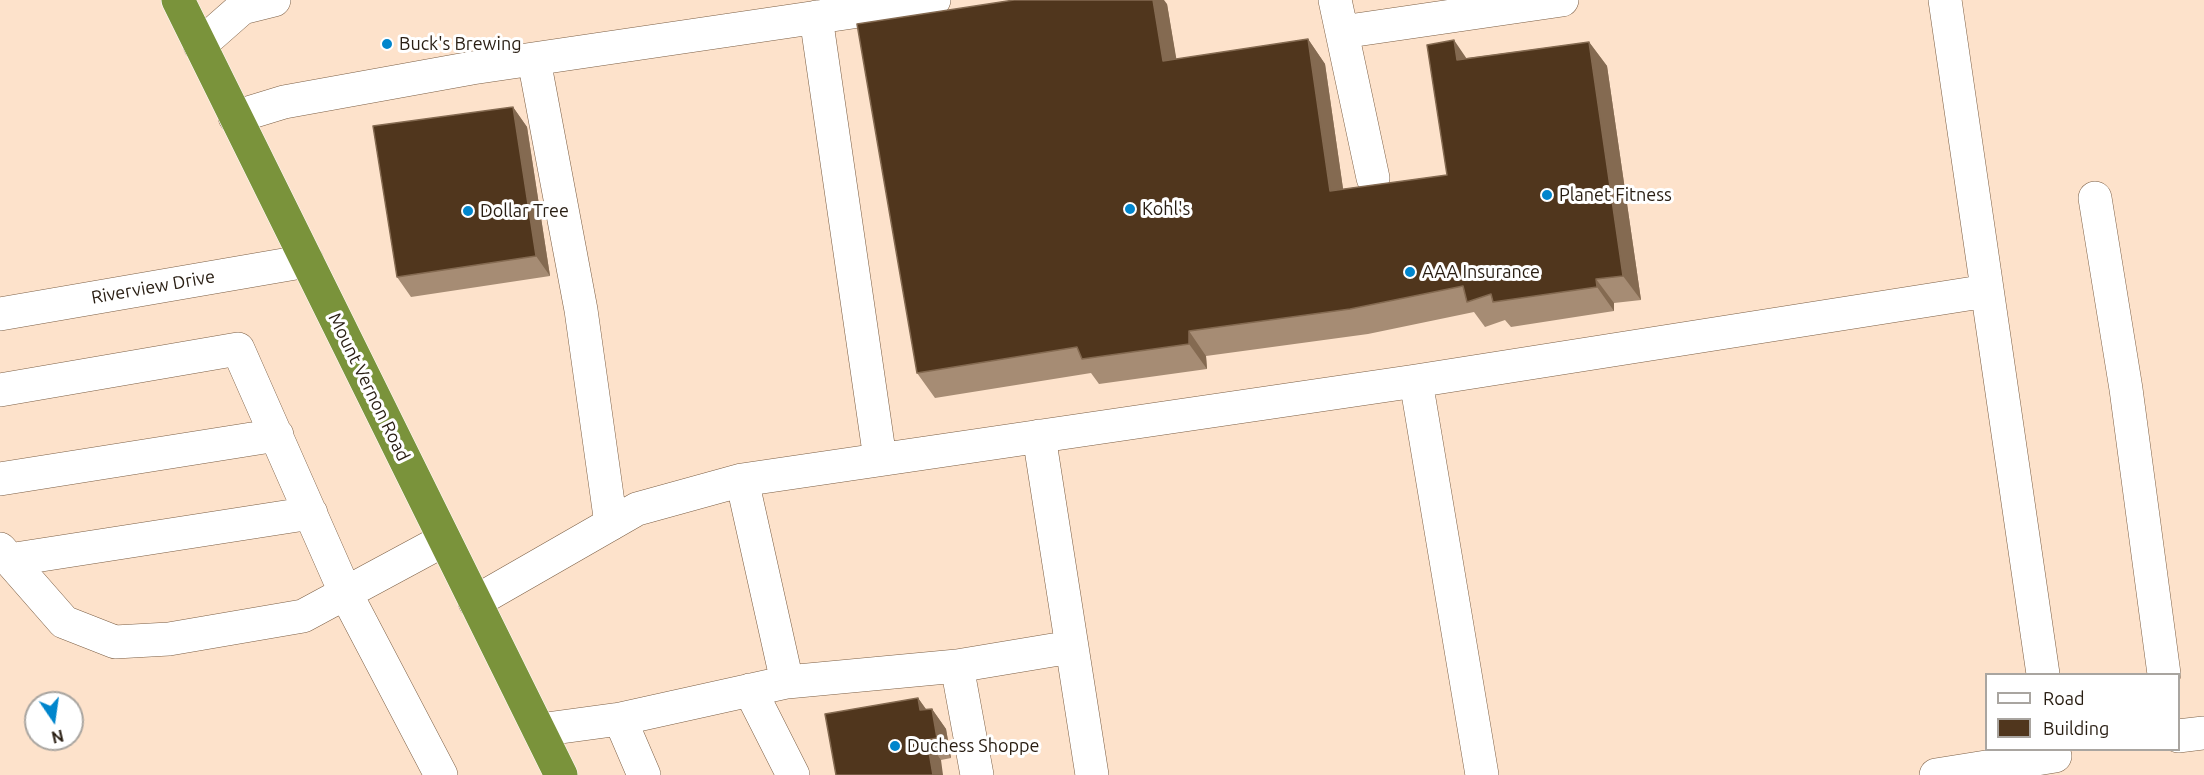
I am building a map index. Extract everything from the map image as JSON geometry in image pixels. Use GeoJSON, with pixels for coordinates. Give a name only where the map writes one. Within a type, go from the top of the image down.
{"type":"FeatureCollection","features":[{"type":"Feature","properties":{"kind":"highway","name":"Mount Vernon Road"},"geometry":{"type":"LineString","coordinates":[[178,0],[561,775]]}},
{"type":"Feature","properties":{"kind":"street"},"geometry":{"type":"LineString","coordinates":[[200,45],[242,8],[274,0]]}},
{"type":"Feature","properties":{"kind":"street"},"geometry":{"type":"LineString","coordinates":[[235,117],[284,102],[534,60],[934,0]]}},
{"type":"Feature","properties":{"kind":"street"},"geometry":{"type":"LineString","coordinates":[[1335,0],[1373,178]]}},
{"type":"Feature","properties":{"kind":"street"},"geometry":{"type":"LineString","coordinates":[[1342,32],[1562,0]]}},
{"type":"Feature","properties":{"kind":"street"},"geometry":{"type":"LineString","coordinates":[[1945,0],[2043,673]]}},
{"type":"Feature","properties":{"kind":"street"},"geometry":{"type":"LineString","coordinates":[[816,17],[880,459]]}},
{"type":"Feature","properties":{"kind":"street"},"geometry":{"type":"LineString","coordinates":[[534,60],[581,310],[611,524]]}},
{"type":"Feature","properties":{"kind":"street"},"geometry":{"type":"LineString","coordinates":[[2095,198],[2126,389],[2164,673]]}},
{"type":"Feature","properties":{"kind":"street","name":"Riverview Drive"},"geometry":{"type":"LineString","coordinates":[[0,314],[307,261]]}},
{"type":"Feature","properties":{"kind":"street"},"geometry":{"type":"LineString","coordinates":[[475,602],[637,509],[742,480],[1416,381],[1987,291]]}},
{"type":"Feature","properties":{"kind":"street"},"geometry":{"type":"LineString","coordinates":[[0,390],[238,349],[345,592],[441,775]]}},
{"type":"Feature","properties":{"kind":"street"},"geometry":{"type":"LineString","coordinates":[[1416,381],[1482,775]]}},
{"type":"Feature","properties":{"kind":"street"},"geometry":{"type":"LineString","coordinates":[[0,479],[277,435]]}},
{"type":"Feature","properties":{"kind":"street"},"geometry":{"type":"LineString","coordinates":[[1039,436],[1092,775]]}},
{"type":"Feature","properties":{"kind":"street"},"geometry":{"type":"LineString","coordinates":[[742,480],[787,682]]}},
{"type":"Feature","properties":{"kind":"street"},"geometry":{"type":"LineString","coordinates":[[5,555],[311,513]]}},
{"type":"Feature","properties":{"kind":"street"},"geometry":{"type":"LineString","coordinates":[[5,555],[64,622],[115,642],[168,639],[303,616],[444,540]]}},
{"type":"Feature","properties":{"kind":"street"},"geometry":{"type":"LineString","coordinates":[[539,730],[620,719],[787,682],[957,666],[1071,647]]}},
{"type":"Feature","properties":{"kind":"street"},"geometry":{"type":"LineString","coordinates":[[957,666],[977,775]]}},
{"type":"Feature","properties":{"kind":"street"},"geometry":{"type":"LineString","coordinates":[[750,690],[793,775]]}},
{"type":"Feature","properties":{"kind":"street"},"geometry":{"type":"LineString","coordinates":[[620,719],[645,775]]}},
{"type":"Feature","properties":{"kind":"street"},"geometry":{"type":"LineString","coordinates":[[2180,736],[2204,733]]}},
{"type":"Feature","properties":{"kind":"street"},"geometry":{"type":"LineString","coordinates":[[1936,775],[2056,760]]}},
{"type":"Feature","properties":{"kind":"building"},"geometry":{"type":"Polygon","coordinates":[[[1014,0],[1153,0],[1163,61],[1308,39],[1330,191],[1447,175],[1427,45],[1454,40],[1457,60],[1589,42],[1623,276],[1596,279],[1597,287],[1493,302],[1491,294],[1467,302],[1463,286],[1350,309],[1189,331],[1189,344],[1082,359],[1077,347],[917,373],[857,24],[1014,0]]]}},
{"type":"Feature","properties":{"kind":"building","name":"Dollar Tree"},"geometry":{"type":"Polygon","coordinates":[[[513,107],[536,256],[397,277],[373,126],[513,107]]]}},
{"type":"Feature","properties":{"kind":"building","name":"Duchess Shoppe"},"geometry":{"type":"Polygon","coordinates":[[[918,698],[920,710],[932,709],[937,738],[927,740],[933,775],[836,775],[825,714],[918,698]]]}},
{"type":"Feature","properties":{"kind":"place","name":"Buck's Brewing"},"geometry":{"type":"Point","coordinates":[387,44]}},
{"type":"Feature","properties":{"kind":"place","name":"Planet Fitness"},"geometry":{"type":"Point","coordinates":[1547,195]}},
{"type":"Feature","properties":{"kind":"place","name":"Kohl's"},"geometry":{"type":"Point","coordinates":[1130,209]}},
{"type":"Feature","properties":{"kind":"place","name":"Dollar Tree"},"geometry":{"type":"Point","coordinates":[468,211]}},
{"type":"Feature","properties":{"kind":"place","name":"AAA Insurance"},"geometry":{"type":"Point","coordinates":[1410,272]}},
{"type":"Feature","properties":{"kind":"place","name":"Duchess Shoppe"},"geometry":{"type":"Point","coordinates":[895,746]}}]}
